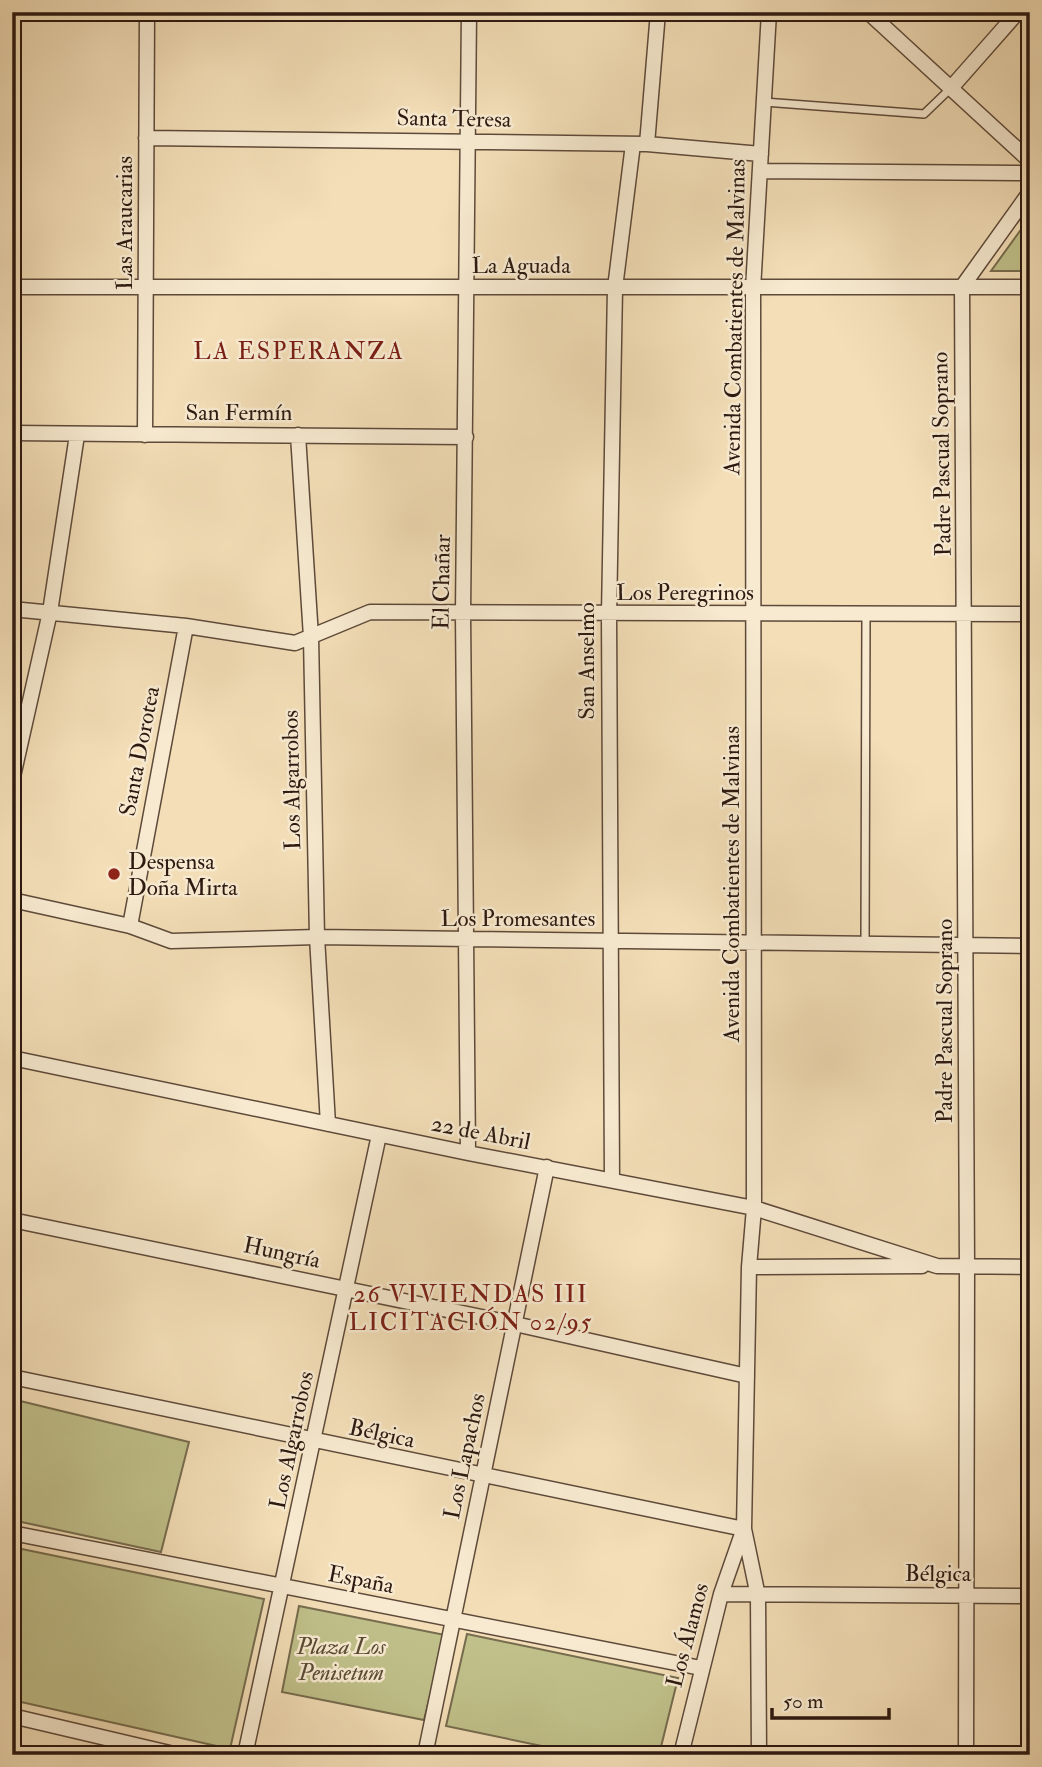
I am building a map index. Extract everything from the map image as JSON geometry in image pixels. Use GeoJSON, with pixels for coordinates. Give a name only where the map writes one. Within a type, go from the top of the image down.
{"type":"FeatureCollection","features":[{"type":"Feature","properties":{"kind":"street","name":"Las Araucarias"},"geometry":{"type":"LineString","coordinates":[[145,435],[148,12]]}},
{"type":"Feature","properties":{"kind":"street","name":"El Chañar"},"geometry":{"type":"LineString","coordinates":[[468,1153],[463,614],[469,12]]}},
{"type":"Feature","properties":{"kind":"street","name":"San Anselmo"},"geometry":{"type":"LineString","coordinates":[[612,1180],[609,615],[615,288],[640,144],[658,12]]}},
{"type":"Feature","properties":{"kind":"street","name":"Avenida Combatientes de Malvinas"},"geometry":{"type":"LineString","coordinates":[[759,1755],[758,1595],[744,1529],[748,1267],[754,1208],[753,289],[769,12]]}},
{"type":"Feature","properties":{"kind":"street"},"geometry":{"type":"LineString","coordinates":[[869,12],[1030,161]]}},
{"type":"Feature","properties":{"kind":"street"},"geometry":{"type":"LineString","coordinates":[[951,88],[1018,12]]}},
{"type":"Feature","properties":{"kind":"street","name":"Santa Teresa"},"geometry":{"type":"LineString","coordinates":[[146,138],[640,144],[761,154]]}},
{"type":"Feature","properties":{"kind":"street"},"geometry":{"type":"LineString","coordinates":[[760,170],[1030,173]]}},
{"type":"Feature","properties":{"kind":"street"},"geometry":{"type":"LineString","coordinates":[[962,287],[1030,191]]}},
{"type":"Feature","properties":{"kind":"street","name":"La Aguada"},"geometry":{"type":"LineString","coordinates":[[12,287],[1030,287]]}},
{"type":"Feature","properties":{"kind":"street","name":"Padre Pascual Soprano"},"geometry":{"type":"LineString","coordinates":[[962,287],[967,1266],[966,1755]]}},
{"type":"Feature","properties":{"kind":"street","name":"San Fermín"},"geometry":{"type":"LineString","coordinates":[[12,433],[466,437]]}},
{"type":"Feature","properties":{"kind":"street"},"geometry":{"type":"LineString","coordinates":[[12,781],[16,749],[50,612],[78,435]]}},
{"type":"Feature","properties":{"kind":"street","name":"Los Algarrobos"},"geometry":{"type":"LineString","coordinates":[[298,435],[311,637],[317,937],[328,1124]]}},
{"type":"Feature","properties":{"kind":"street","name":"Los Peregrinos"},"geometry":{"type":"LineString","coordinates":[[12,609],[186,626],[295,643],[370,612],[609,615],[1030,614]]}},
{"type":"Feature","properties":{"kind":"street","name":"Santa Dorotea"},"geometry":{"type":"LineString","coordinates":[[130,926],[186,626]]}},
{"type":"Feature","properties":{"kind":"street","name":"Los Promesantes"},"geometry":{"type":"LineString","coordinates":[[12,900],[130,926],[171,941],[317,937],[466,941],[754,941],[1030,946]]}},
{"type":"Feature","properties":{"kind":"street","name":"22 de Abril"},"geometry":{"type":"LineString","coordinates":[[12,1058],[468,1153],[754,1208],[937,1266]]}},
{"type":"Feature","properties":{"kind":"street","name":"Los Algarrobos"},"geometry":{"type":"LineString","coordinates":[[245,1755],[379,1135]]}},
{"type":"Feature","properties":{"kind":"street","name":"Los Lapachos"},"geometry":{"type":"LineString","coordinates":[[425,1755],[547,1167]]}},
{"type":"Feature","properties":{"kind":"street","name":"Hungría"},"geometry":{"type":"LineString","coordinates":[[12,1220],[514,1324],[747,1376]]}},
{"type":"Feature","properties":{"kind":"street","name":"22 de Abril"},"geometry":{"type":"LineString","coordinates":[[748,1267],[1030,1266]]}},
{"type":"Feature","properties":{"kind":"street","name":"Bélgica"},"geometry":{"type":"LineString","coordinates":[[12,1377],[314,1442],[744,1529]]}},
{"type":"Feature","properties":{"kind":"street","name":"Los Álamos"},"geometry":{"type":"LineString","coordinates":[[681,1755],[721,1594],[744,1529]]}},
{"type":"Feature","properties":{"kind":"street","name":"España"},"geometry":{"type":"LineString","coordinates":[[12,1533],[701,1668]]}},
{"type":"Feature","properties":{"kind":"street","name":"Bélgica"},"geometry":{"type":"LineString","coordinates":[[721,1594],[1030,1596]]}},
{"type":"Feature","properties":{"kind":"street"},"geometry":{"type":"LineString","coordinates":[[12,1716],[178,1755]]}},
{"type":"Feature","properties":{"kind":"lane"},"geometry":{"type":"LineString","coordinates":[[764,103],[924,114],[951,88]]}},
{"type":"Feature","properties":{"kind":"lane"},"geometry":{"type":"LineString","coordinates":[[865,943],[866,614]]}},
{"type":"Feature","properties":{"kind":"green space"},"geometry":{"type":"Polygon","coordinates":[[[1030,217],[1030,271],[991,271],[1030,217]]]}},
{"type":"Feature","properties":{"kind":"green space"},"geometry":{"type":"Polygon","coordinates":[[[12,1399],[189,1442],[161,1552],[12,1520],[12,1399]]]}},
{"type":"Feature","properties":{"kind":"green space"},"geometry":{"type":"Polygon","coordinates":[[[12,1547],[264,1599],[230,1749],[12,1700],[12,1547]]]}},
{"type":"Feature","properties":{"kind":"green space","name":"Plaza Los Penisetum"},"geometry":{"type":"Polygon","coordinates":[[[299,1606],[445,1635],[424,1720],[282,1692],[299,1606]]]}},
{"type":"Feature","properties":{"kind":"green space"},"geometry":{"type":"Polygon","coordinates":[[[467,1634],[678,1678],[659,1755],[585,1755],[446,1726],[467,1634]]]}},
{"type":"Feature","properties":{"kind":"place","name":"Despensa Doña Mirta"},"geometry":{"type":"Point","coordinates":[114,874]}},
{"type":"Feature","properties":{"kind":"district","name":"LA ESPERANZA"},"geometry":{"type":"Point","coordinates":[299,351]}},
{"type":"Feature","properties":{"kind":"district","name":"26 VIVIENDAS III LICITACIÓN 02/95"},"geometry":{"type":"Point","coordinates":[471,1308]}}]}
